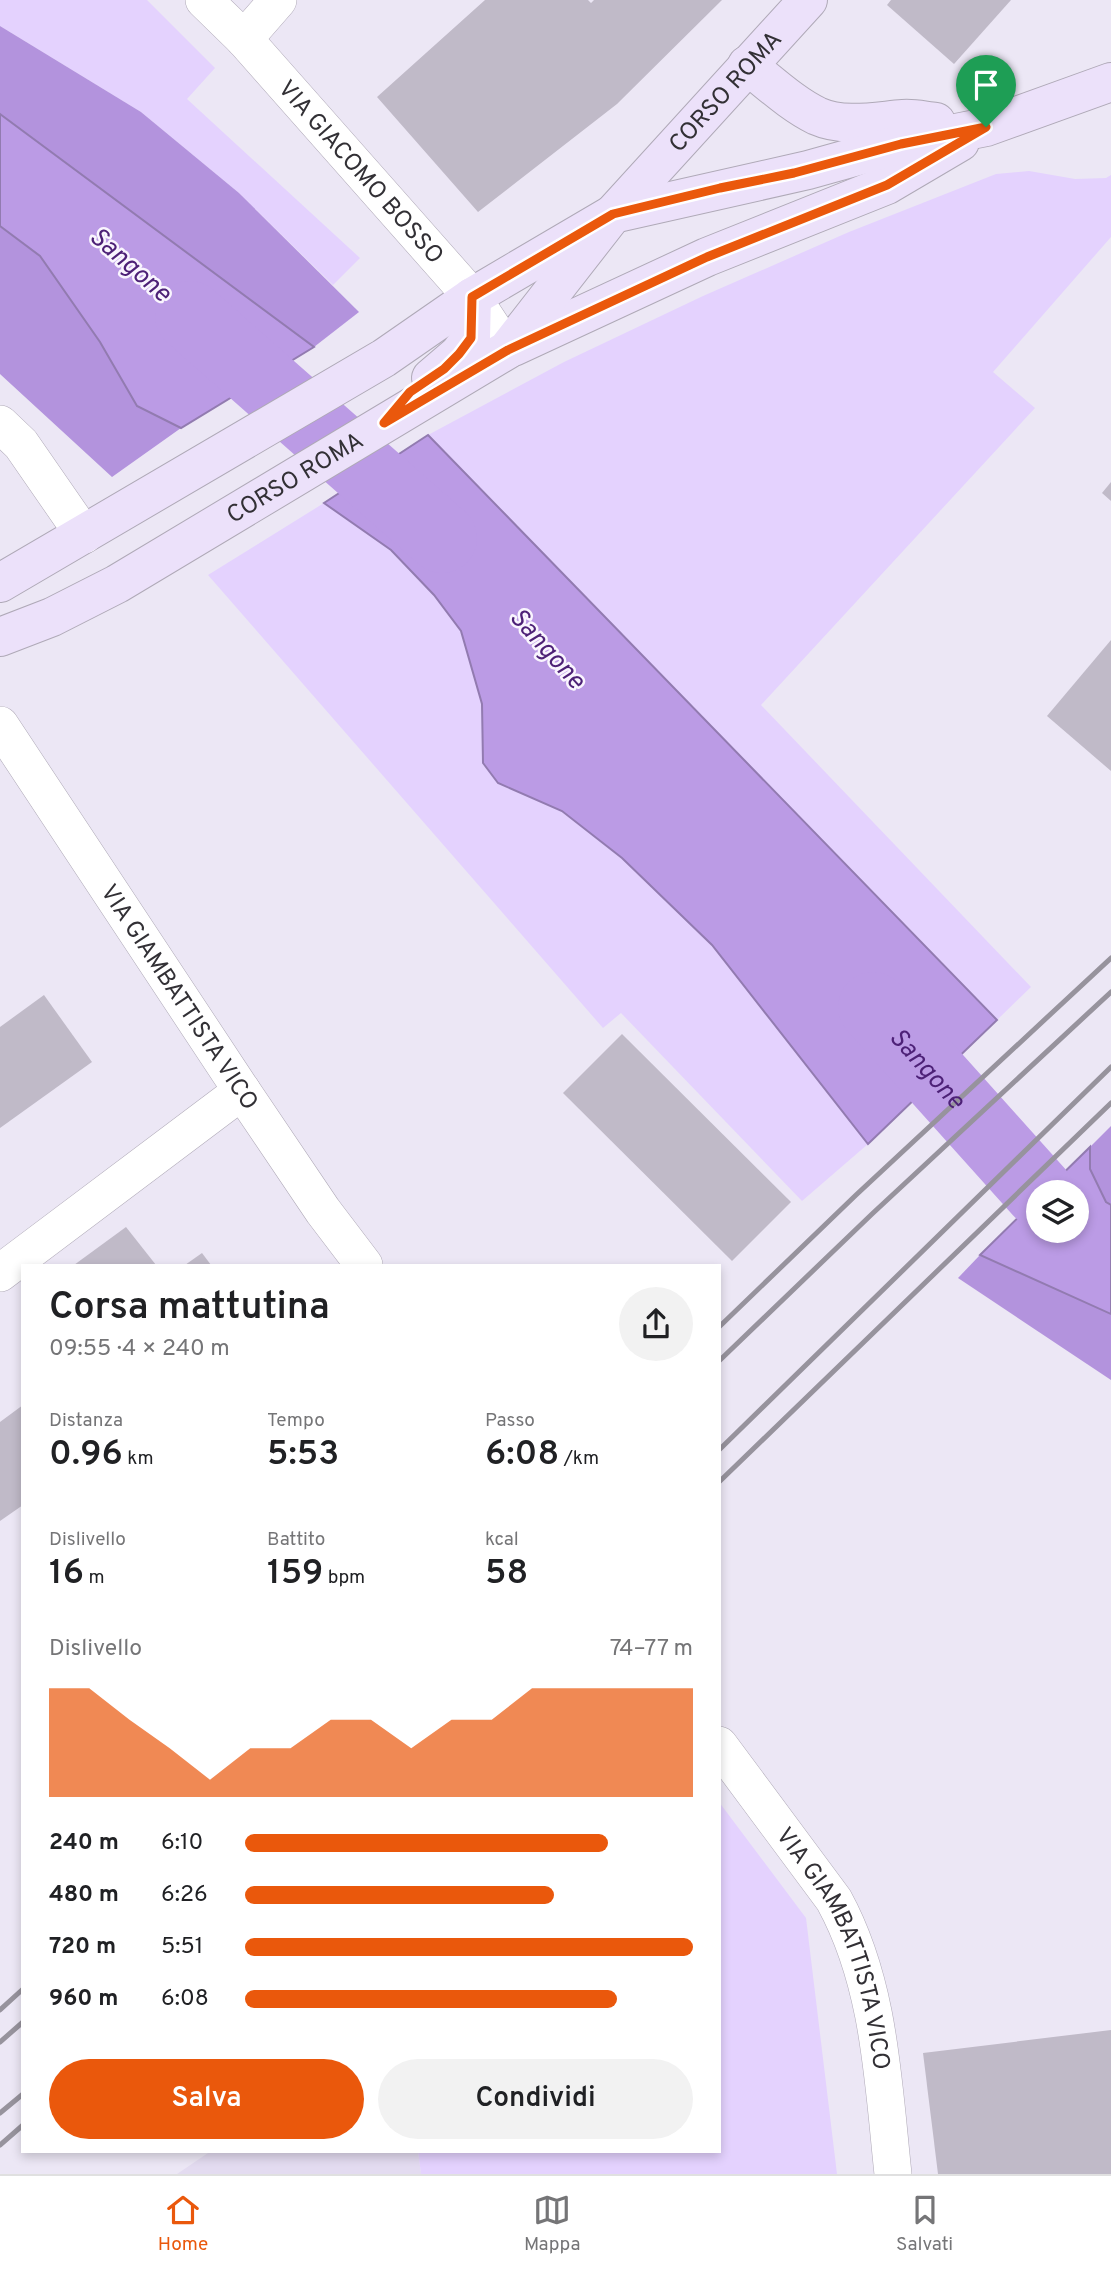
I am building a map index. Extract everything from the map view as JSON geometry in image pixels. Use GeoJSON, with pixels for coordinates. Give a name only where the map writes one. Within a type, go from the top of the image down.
{"type":"FeatureCollection","features":[{"type":"Feature","properties":{"kind":"street","name":"VIA GIACOMO BOSSO"},"geometry":{"type":"LineString","coordinates":[[204,0],[243,40],[472,297],[508,350]]}},
{"type":"Feature","properties":{"kind":"street"},"geometry":{"type":"LineString","coordinates":[[243,40],[278,0]]}},
{"type":"Feature","properties":{"kind":"street","name":"CORSO ROMA"},"geometry":{"type":"LineString","coordinates":[[0,637],[52,617],[117,584],[508,350],[613,214],[808,0]]}},
{"type":"Feature","properties":{"kind":"street"},"geometry":{"type":"LineString","coordinates":[[747,65],[797,104],[819,117],[840,122],[907,119],[986,127]]}},
{"type":"Feature","properties":{"kind":"street"},"geometry":{"type":"LineString","coordinates":[[613,214],[794,173],[901,144],[986,127],[1111,82]]}},
{"type":"Feature","properties":{"kind":"street"},"geometry":{"type":"LineString","coordinates":[[508,350],[695,262],[887,185],[986,127]]}},
{"type":"Feature","properties":{"kind":"street","name":"CORSO ROMA"},"geometry":{"type":"LineString","coordinates":[[0,583],[384,358],[472,297],[613,214]]}},
{"type":"Feature","properties":{"kind":"street"},"geometry":{"type":"LineString","coordinates":[[393,418],[410,392],[444,369],[471,338],[472,297]]}},
{"type":"Feature","properties":{"kind":"street"},"geometry":{"type":"LineString","coordinates":[[0,424],[21,444],[85,535]]}},
{"type":"Feature","properties":{"kind":"street","name":"VIA GIAMBATTISTA VICO"},"geometry":{"type":"LineString","coordinates":[[0,725],[242,1091],[323,1211],[363,1264]]}},
{"type":"Feature","properties":{"kind":"street"},"geometry":{"type":"LineString","coordinates":[[0,1273],[242,1091]]}},
{"type":"Feature","properties":{"kind":"street","name":"VIA GIAMBATTISTA VICO"},"geometry":{"type":"LineString","coordinates":[[721,1748],[834,1900],[849,1927],[869,1990],[876,2028],[893,2174]]}},
{"type":"Feature","properties":{"kind":"shaded area"},"geometry":{"type":"Polygon","coordinates":[[[0,0],[147,0],[215,68],[187,99],[360,258],[333,285],[239,193],[141,112],[0,26],[0,0]]]}},
{"type":"Feature","properties":{"kind":"shaded area"},"geometry":{"type":"Polygon","coordinates":[[[0,26],[141,112],[239,193],[359,312],[314,347],[0,114],[0,26]]]}},
{"type":"Feature","properties":{"kind":"shaded area"},"geometry":{"type":"Polygon","coordinates":[[[1029,171],[1075,179],[1106,178],[1111,175],[1111,237],[993,372],[1035,408],[761,705],[1031,987],[997,1020],[428,435],[564,362],[703,296],[849,232],[996,174],[1029,171]]]}},
{"type":"Feature","properties":{"kind":"shaded area"},"geometry":{"type":"Polygon","coordinates":[[[0,226],[40,256],[100,342],[137,405],[181,428],[112,477],[0,374],[0,226]]]}},
{"type":"Feature","properties":{"kind":"shaded area"},"geometry":{"type":"Polygon","coordinates":[[[324,503],[391,550],[434,595],[461,631],[482,704],[483,763],[498,783],[562,811],[622,858],[712,945],[868,1144],[802,1201],[621,1013],[603,1028],[208,575],[324,503]]]}},
{"type":"Feature","properties":{"kind":"shaded area"},"geometry":{"type":"Polygon","coordinates":[[[1111,1126],[1111,1205],[1106,1203],[1090,1169],[1090,1147],[1111,1126]]]}},
{"type":"Feature","properties":{"kind":"shaded area"},"geometry":{"type":"Polygon","coordinates":[[[980,1255],[1111,1314],[1111,1380],[958,1278],[980,1255]]]}},
{"type":"Feature","properties":{"kind":"shaded area"},"geometry":{"type":"Polygon","coordinates":[[[721,1805],[806,1918],[837,2174],[421,2174],[418,2153],[721,2153],[721,1805]]]}},
{"type":"Feature","properties":{"kind":"shaded area"},"geometry":{"type":"Polygon","coordinates":[[[208,2153],[418,2153],[421,2174],[177,2174],[208,2153]]]}},
{"type":"Feature","properties":{"kind":"water"},"geometry":{"type":"Polygon","coordinates":[[[0,114],[314,347],[181,428],[137,406],[100,342],[40,256],[0,226],[0,114]]]}},
{"type":"Feature","properties":{"kind":"water"},"geometry":{"type":"Polygon","coordinates":[[[428,435],[997,1020],[868,1144],[712,945],[622,858],[562,811],[498,783],[483,763],[482,704],[461,631],[434,595],[391,550],[324,503],[428,435]]]}},
{"type":"Feature","properties":{"kind":"water"},"geometry":{"type":"Polygon","coordinates":[[[1090,1147],[1090,1169],[1106,1202],[1111,1205],[1111,1314],[980,1255],[1026,1210],[1026,1243],[1089,1243],[1089,1180],[1056,1180],[1090,1147]]]}},
{"type":"Feature","properties":{"kind":"building"},"geometry":{"type":"Polygon","coordinates":[[[485,0],[588,0],[591,3],[594,0],[722,0],[617,104],[478,212],[377,97],[485,0]]]}},
{"type":"Feature","properties":{"kind":"building"},"geometry":{"type":"Polygon","coordinates":[[[891,0],[1011,0],[954,64],[887,5],[891,0]]]}},
{"type":"Feature","properties":{"kind":"building"},"geometry":{"type":"Polygon","coordinates":[[[1111,482],[1111,501],[1102,493],[1111,482]]]}},
{"type":"Feature","properties":{"kind":"building"},"geometry":{"type":"Polygon","coordinates":[[[1111,640],[1111,771],[1047,716],[1111,640]]]}},
{"type":"Feature","properties":{"kind":"building"},"geometry":{"type":"Polygon","coordinates":[[[44,995],[92,1062],[0,1128],[0,1027],[44,995]]]}},
{"type":"Feature","properties":{"kind":"building"},"geometry":{"type":"Polygon","coordinates":[[[622,1034],[791,1202],[732,1261],[563,1093],[622,1034]]]}},
{"type":"Feature","properties":{"kind":"building"},"geometry":{"type":"Polygon","coordinates":[[[126,1227],[155,1264],[75,1264],[126,1227]]]}},
{"type":"Feature","properties":{"kind":"building"},"geometry":{"type":"Polygon","coordinates":[[[202,1253],[210,1264],[186,1264],[202,1253]]]}},
{"type":"Feature","properties":{"kind":"building"},"geometry":{"type":"Polygon","coordinates":[[[21,1406],[21,1506],[0,1521],[0,1422],[21,1406]]]}},
{"type":"Feature","properties":{"kind":"building"},"geometry":{"type":"Polygon","coordinates":[[[1111,2030],[1111,2174],[938,2174],[923,2053],[1111,2030]]]}},
{"type":"Feature","properties":{"kind":"waterway","name":"Sangone"},"geometry":{"type":"LineString","coordinates":[[190,316],[442,538]]}},
{"type":"Feature","properties":{"kind":"waterway","name":"Sangone"},"geometry":{"type":"LineString","coordinates":[[873,1007],[1028,1180]]}},
{"type":"Feature","properties":{"kind":"railway"},"geometry":{"type":"LineString","coordinates":[[721,1325],[856,1195],[1111,958]]}},
{"type":"Feature","properties":{"kind":"railway"},"geometry":{"type":"LineString","coordinates":[[721,1359],[872,1214],[1111,992]]}},
{"type":"Feature","properties":{"kind":"railway"},"geometry":{"type":"LineString","coordinates":[[721,1448],[1111,1067]]}},
{"type":"Feature","properties":{"kind":"railway"},"geometry":{"type":"LineString","coordinates":[[721,1480],[1111,1103]]}},
{"type":"Feature","properties":{"kind":"railway"},"geometry":{"type":"LineString","coordinates":[[0,2010],[21,1991]]}},
{"type":"Feature","properties":{"kind":"railway"},"geometry":{"type":"LineString","coordinates":[[0,2042],[21,2024]]}},
{"type":"Feature","properties":{"kind":"railway"},"geometry":{"type":"LineString","coordinates":[[0,2113],[21,2096]]}},
{"type":"Feature","properties":{"kind":"railway"},"geometry":{"type":"LineString","coordinates":[[0,2145],[21,2127]]}},
{"type":"Feature","properties":{"kind":"route"},"geometry":{"type":"LineString","coordinates":[[986,127],[887,185],[707,257],[508,350],[384,423],[410,392],[444,369],[471,338],[472,297],[613,214],[844,161],[901,144],[986,127]]}}]}
